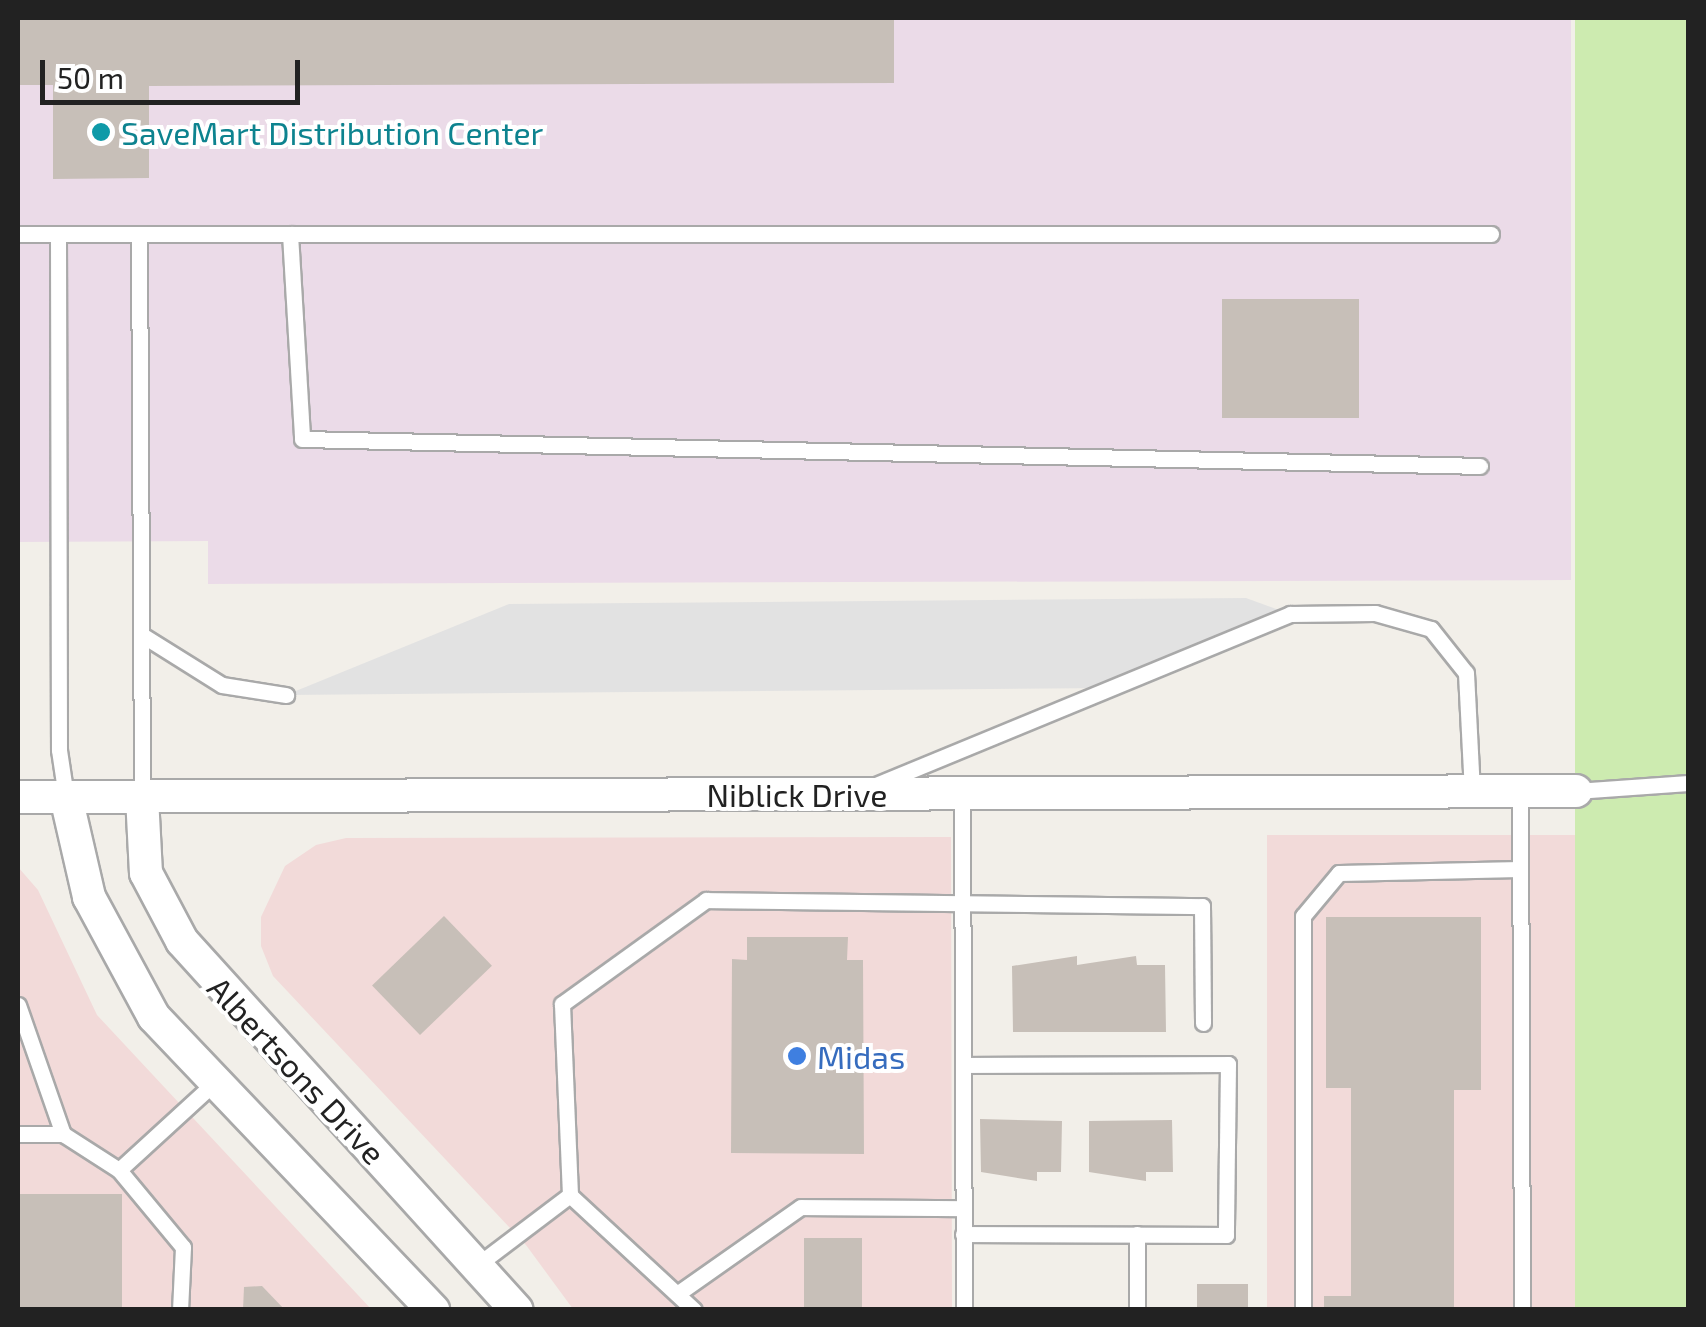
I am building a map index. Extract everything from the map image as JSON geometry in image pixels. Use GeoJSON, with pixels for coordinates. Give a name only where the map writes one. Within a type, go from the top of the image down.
{"type":"FeatureCollection","features":[{"type":"Feature","properties":{"kind":"street","name":"Niblick Drive"},"geometry":{"type":"LineString","coordinates":[[18,797],[1576,791]]}},
{"type":"Feature","properties":{"kind":"street","name":"Albertsons Drive"},"geometry":{"type":"LineString","coordinates":[[66,797],[89,897],[115,955],[154,1016],[432,1310]]}},
{"type":"Feature","properties":{"kind":"street","name":"Albertsons Drive"},"geometry":{"type":"LineString","coordinates":[[142,797],[146,873],[182,941],[480,1263],[517,1310]]}},
{"type":"Feature","properties":{"kind":"lane"},"geometry":{"type":"LineString","coordinates":[[18,234],[1491,234]]}},
{"type":"Feature","properties":{"kind":"lane"},"geometry":{"type":"LineString","coordinates":[[58,234],[60,750],[66,797]]}},
{"type":"Feature","properties":{"kind":"lane"},"geometry":{"type":"LineString","coordinates":[[140,234],[142,797]]}},
{"type":"Feature","properties":{"kind":"lane"},"geometry":{"type":"LineString","coordinates":[[290,234],[302,439],[1480,466]]}},
{"type":"Feature","properties":{"kind":"lane"},"geometry":{"type":"LineString","coordinates":[[855,794],[1290,614],[1375,613],[1431,629],[1466,673],[1472,792]]}},
{"type":"Feature","properties":{"kind":"lane"},"geometry":{"type":"LineString","coordinates":[[142,635],[222,685],[286,695]]}},
{"type":"Feature","properties":{"kind":"lane"},"geometry":{"type":"LineString","coordinates":[[1576,791],[1688,783]]}},
{"type":"Feature","properties":{"kind":"lane"},"geometry":{"type":"LineString","coordinates":[[1520,792],[1522,1310]]}},
{"type":"Feature","properties":{"kind":"lane"},"geometry":{"type":"LineString","coordinates":[[962,794],[964,1310]]}},
{"type":"Feature","properties":{"kind":"lane"},"geometry":{"type":"LineString","coordinates":[[1302,1310],[1303,916],[1339,873],[1520,869]]}},
{"type":"Feature","properties":{"kind":"lane"},"geometry":{"type":"LineString","coordinates":[[694,1310],[570,1195],[562,1004],[706,900],[1202,906],[1203,1023]]}},
{"type":"Feature","properties":{"kind":"lane"},"geometry":{"type":"LineString","coordinates":[[18,1004],[63,1134]]}},
{"type":"Feature","properties":{"kind":"lane"},"geometry":{"type":"LineString","coordinates":[[964,1065],[1228,1064],[1226,1234],[964,1234]]}},
{"type":"Feature","properties":{"kind":"lane"},"geometry":{"type":"LineString","coordinates":[[119,1170],[215,1082]]}},
{"type":"Feature","properties":{"kind":"lane"},"geometry":{"type":"LineString","coordinates":[[18,1134],[63,1134],[119,1170],[183,1247],[180,1310]]}},
{"type":"Feature","properties":{"kind":"lane"},"geometry":{"type":"LineString","coordinates":[[480,1263],[570,1195]]}},
{"type":"Feature","properties":{"kind":"lane"},"geometry":{"type":"LineString","coordinates":[[678,1294],[800,1206],[964,1208]]}},
{"type":"Feature","properties":{"kind":"lane"},"geometry":{"type":"LineString","coordinates":[[1137,1234],[1137,1310]]}},
{"type":"Feature","properties":{"kind":"shaded area"},"geometry":{"type":"Polygon","coordinates":[[[18,18],[1571,18],[1571,580],[208,584],[208,541],[18,542],[18,18]]]}},
{"type":"Feature","properties":{"kind":"shaded area"},"geometry":{"type":"Polygon","coordinates":[[[1246,598],[1290,614],[1111,688],[286,695],[509,604],[1246,598]]]}},
{"type":"Feature","properties":{"kind":"shaded area"},"geometry":{"type":"Polygon","coordinates":[[[1267,835],[1577,835],[1577,1310],[1267,1310],[1267,835]]]}},
{"type":"Feature","properties":{"kind":"shaded area"},"geometry":{"type":"Polygon","coordinates":[[[951,837],[952,1309],[573,1309],[526,1245],[273,976],[261,946],[261,917],[285,866],[316,845],[346,838],[951,837]]]}},
{"type":"Feature","properties":{"kind":"shaded area"},"geometry":{"type":"Polygon","coordinates":[[[18,867],[38,890],[97,1015],[371,1309],[18,1309],[18,867]]]}},
{"type":"Feature","properties":{"kind":"green space"},"geometry":{"type":"Polygon","coordinates":[[[1575,18],[1688,18],[1688,1309],[1575,1309],[1575,18]]]}},
{"type":"Feature","properties":{"kind":"building","name":"SaveMart Distribution Center"},"geometry":{"type":"Polygon","coordinates":[[[18,18],[894,18],[894,83],[149,86],[149,178],[53,179],[53,85],[18,85],[18,18]]]}},
{"type":"Feature","properties":{"kind":"building"},"geometry":{"type":"Polygon","coordinates":[[[1222,299],[1359,299],[1359,418],[1222,418],[1222,299]]]}},
{"type":"Feature","properties":{"kind":"building"},"geometry":{"type":"Polygon","coordinates":[[[444,916],[492,966],[420,1035],[372,985],[444,916]]]}},
{"type":"Feature","properties":{"kind":"building"},"geometry":{"type":"Polygon","coordinates":[[[1326,917],[1481,917],[1481,1090],[1454,1090],[1454,1310],[1324,1310],[1324,1296],[1351,1296],[1351,1088],[1326,1088],[1326,917]]]}},
{"type":"Feature","properties":{"kind":"building","name":"Midas"},"geometry":{"type":"Polygon","coordinates":[[[747,937],[848,937],[847,960],[863,960],[864,1154],[731,1153],[732,959],[747,960],[747,937]]]}},
{"type":"Feature","properties":{"kind":"building"},"geometry":{"type":"Polygon","coordinates":[[[1077,956],[1077,965],[1136,956],[1137,965],[1165,965],[1166,1032],[1013,1032],[1012,966],[1077,956]]]}},
{"type":"Feature","properties":{"kind":"building"},"geometry":{"type":"Polygon","coordinates":[[[980,1119],[1062,1121],[1061,1172],[1037,1172],[1037,1181],[981,1172],[980,1119]]]}},
{"type":"Feature","properties":{"kind":"building"},"geometry":{"type":"Polygon","coordinates":[[[1172,1120],[1173,1172],[1146,1172],[1146,1181],[1089,1172],[1089,1121],[1172,1120]]]}},
{"type":"Feature","properties":{"kind":"building"},"geometry":{"type":"Polygon","coordinates":[[[18,1194],[122,1194],[122,1310],[18,1310],[18,1194]]]}},
{"type":"Feature","properties":{"kind":"building"},"geometry":{"type":"Polygon","coordinates":[[[804,1238],[862,1238],[862,1310],[804,1310],[804,1238]]]}},
{"type":"Feature","properties":{"kind":"building"},"geometry":{"type":"Polygon","coordinates":[[[1197,1284],[1248,1284],[1248,1310],[1197,1310],[1197,1284]]]}},
{"type":"Feature","properties":{"kind":"building"},"geometry":{"type":"Polygon","coordinates":[[[262,1286],[285,1310],[243,1310],[244,1287],[262,1286]]]}},
{"type":"Feature","properties":{"kind":"place","name":"SaveMart Distribution Center"},"geometry":{"type":"Point","coordinates":[101,132]}},
{"type":"Feature","properties":{"kind":"place","name":"Midas"},"geometry":{"type":"Point","coordinates":[797,1056]}}]}
